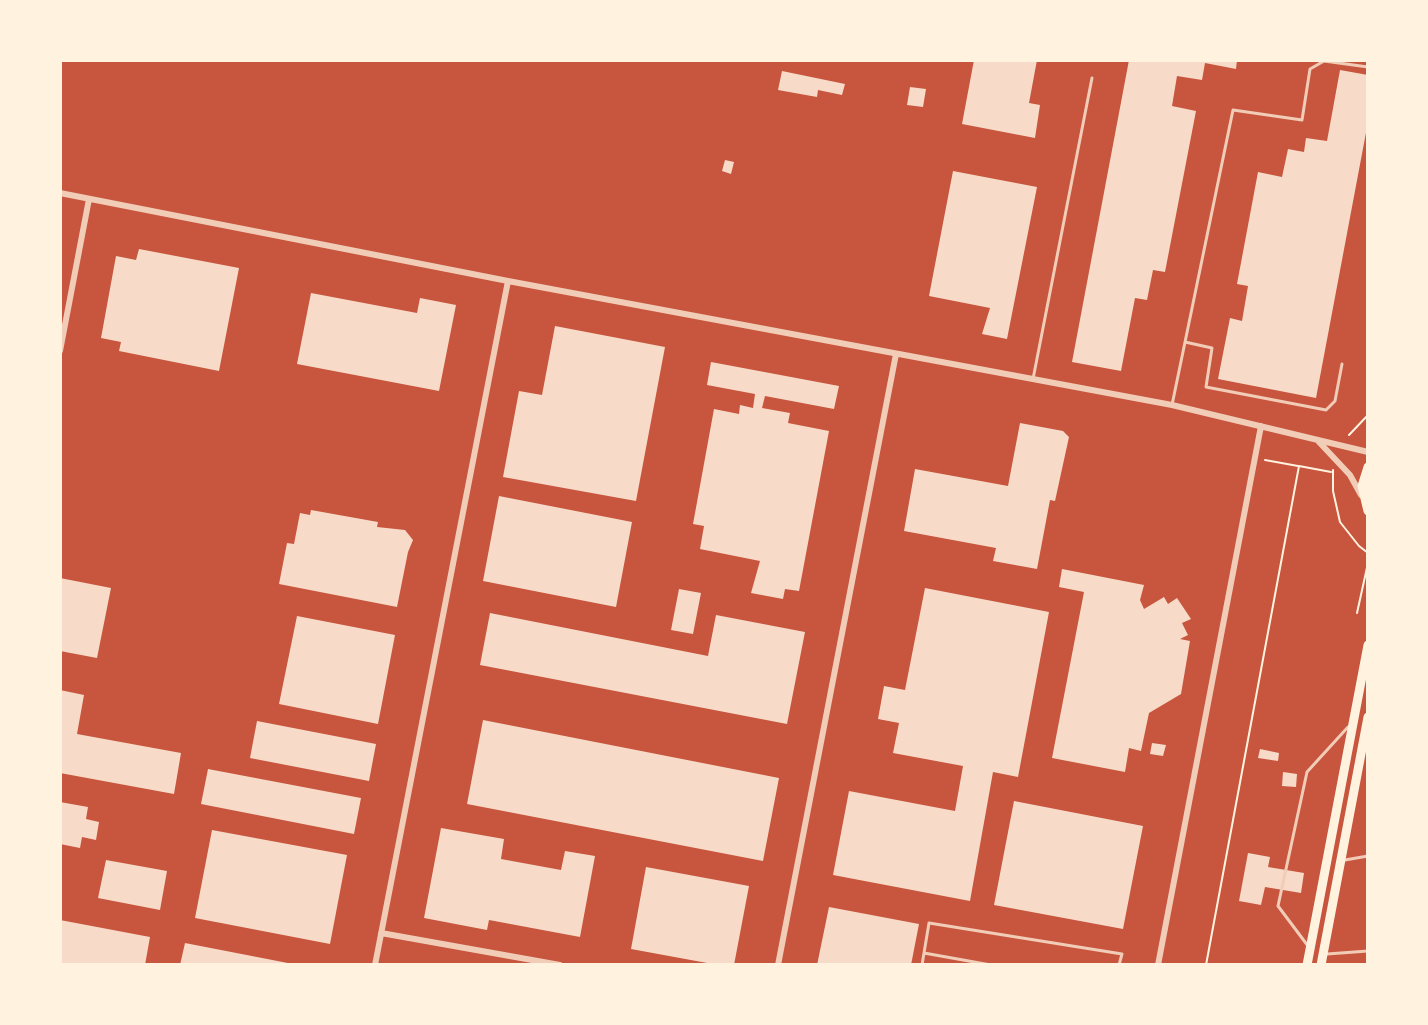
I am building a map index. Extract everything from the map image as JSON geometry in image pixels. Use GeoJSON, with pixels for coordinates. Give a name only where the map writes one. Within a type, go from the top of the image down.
{"type":"FeatureCollection","features":[{"type":"Feature","properties":{"kind":"main road"},"geometry":{"type":"LineString","coordinates":[[1368,467],[1362,486],[1368,511]]}},
{"type":"Feature","properties":{"kind":"main road"},"geometry":{"type":"LineString","coordinates":[[1307,965],[1368,645]]}},
{"type":"Feature","properties":{"kind":"main road"},"geometry":{"type":"LineString","coordinates":[[1321,965],[1364,760],[1368,717]]}},
{"type":"Feature","properties":{"kind":"street"},"geometry":{"type":"LineString","coordinates":[[60,193],[508,281],[1172,405],[1368,452]]}},
{"type":"Feature","properties":{"kind":"street"},"geometry":{"type":"LineString","coordinates":[[60,351],[89,199]]}},
{"type":"Feature","properties":{"kind":"street"},"geometry":{"type":"LineString","coordinates":[[375,965],[508,281]]}},
{"type":"Feature","properties":{"kind":"street"},"geometry":{"type":"LineString","coordinates":[[778,965],[896,354]]}},
{"type":"Feature","properties":{"kind":"street"},"geometry":{"type":"LineString","coordinates":[[1158,965],[1261,426]]}},
{"type":"Feature","properties":{"kind":"street"},"geometry":{"type":"LineString","coordinates":[[1316,439],[1350,475],[1363,499]]}},
{"type":"Feature","properties":{"kind":"street"},"geometry":{"type":"LineString","coordinates":[[381,933],[560,965]]}},
{"type":"Feature","properties":{"kind":"lane"},"geometry":{"type":"LineString","coordinates":[[1172,405],[1233,110],[1302,120],[1310,69],[1324,61],[1368,67]]}},
{"type":"Feature","properties":{"kind":"lane"},"geometry":{"type":"LineString","coordinates":[[1033,379],[1092,78]]}},
{"type":"Feature","properties":{"kind":"lane"},"geometry":{"type":"LineString","coordinates":[[1185,342],[1212,348],[1206,387],[1326,410],[1335,401],[1342,364]]}},
{"type":"Feature","properties":{"kind":"lane"},"geometry":{"type":"LineString","coordinates":[[1310,949],[1278,906],[1307,772],[1353,722]]}},
{"type":"Feature","properties":{"kind":"lane"},"geometry":{"type":"LineString","coordinates":[[1341,861],[1368,856]]}},
{"type":"Feature","properties":{"kind":"lane"},"geometry":{"type":"LineString","coordinates":[[922,965],[929,923],[1122,954],[1119,965]]}},
{"type":"Feature","properties":{"kind":"lane"},"geometry":{"type":"LineString","coordinates":[[1324,954],[1368,951]]}},
{"type":"Feature","properties":{"kind":"lane"},"geometry":{"type":"LineString","coordinates":[[924,953],[991,965]]}},
{"type":"Feature","properties":{"kind":"path"},"geometry":{"type":"LineString","coordinates":[[1255,458],[1332,472]]}},
{"type":"Feature","properties":{"kind":"path"},"geometry":{"type":"LineString","coordinates":[[1206,965],[1299,466]]}},
{"type":"Feature","properties":{"kind":"path"},"geometry":{"type":"LineString","coordinates":[[1357,613],[1368,563]]}},
{"type":"Feature","properties":{"kind":"building"},"geometry":{"type":"Polygon","coordinates":[[[974,60],[1037,60],[1029,103],[1040,105],[1035,138],[962,124],[974,60]]]}},
{"type":"Feature","properties":{"kind":"building"},"geometry":{"type":"Polygon","coordinates":[[[1129,60],[1237,60],[1236,69],[1205,63],[1202,80],[1177,76],[1172,106],[1196,111],[1165,272],[1153,270],[1147,300],[1135,298],[1121,371],[1072,362],[1129,60]]]}},
{"type":"Feature","properties":{"kind":"building"},"geometry":{"type":"Polygon","coordinates":[[[1340,70],[1368,75],[1368,122],[1316,398],[1218,379],[1230,318],[1242,321],[1248,286],[1237,284],[1258,172],[1282,177],[1288,149],[1304,152],[1306,138],[1327,141],[1340,70]]]}},
{"type":"Feature","properties":{"kind":"building"},"geometry":{"type":"Polygon","coordinates":[[[782,71],[845,84],[842,95],[818,90],[817,97],[778,90],[782,71]]]}},
{"type":"Feature","properties":{"kind":"building"},"geometry":{"type":"Polygon","coordinates":[[[910,87],[926,89],[923,107],[907,105],[910,87]]]}},
{"type":"Feature","properties":{"kind":"building"},"geometry":{"type":"Polygon","coordinates":[[[725,160],[734,162],[731,174],[722,171],[725,160]]]}},
{"type":"Feature","properties":{"kind":"building"},"geometry":{"type":"Polygon","coordinates":[[[953,171],[1037,187],[1007,339],[982,334],[990,308],[929,296],[953,171]]]}},
{"type":"Feature","properties":{"kind":"building"},"geometry":{"type":"Polygon","coordinates":[[[139,249],[239,268],[219,371],[119,351],[121,342],[101,338],[116,256],[136,260],[139,249]]]}},
{"type":"Feature","properties":{"kind":"building"},"geometry":{"type":"Polygon","coordinates":[[[311,293],[417,313],[420,298],[456,305],[439,391],[297,364],[311,293]]]}},
{"type":"Feature","properties":{"kind":"building"},"geometry":{"type":"Polygon","coordinates":[[[555,326],[665,347],[636,501],[503,477],[519,391],[542,395],[555,326]]]}},
{"type":"Feature","properties":{"kind":"building"},"geometry":{"type":"Polygon","coordinates":[[[711,362],[839,386],[834,409],[765,396],[762,408],[790,413],[788,423],[829,431],[799,591],[785,589],[783,599],[751,593],[760,561],[700,549],[704,526],[693,524],[714,409],[739,414],[740,405],[753,408],[755,394],[707,385],[711,362]]]}},
{"type":"Feature","properties":{"kind":"building"},"geometry":{"type":"Polygon","coordinates":[[[1020,423],[1063,431],[1069,437],[1055,501],[1050,500],[1037,569],[993,561],[996,548],[904,531],[915,469],[1008,486],[1020,423]]]}},
{"type":"Feature","properties":{"kind":"building"},"geometry":{"type":"Polygon","coordinates":[[[499,496],[632,522],[616,607],[483,581],[499,496]]]}},
{"type":"Feature","properties":{"kind":"building"},"geometry":{"type":"Polygon","coordinates":[[[311,510],[378,522],[377,527],[405,530],[413,540],[397,607],[279,584],[287,543],[294,544],[300,513],[310,515],[311,510]]]}},
{"type":"Feature","properties":{"kind":"building"},"geometry":{"type":"Polygon","coordinates":[[[1062,569],[1144,585],[1140,600],[1144,609],[1164,597],[1168,604],[1177,598],[1191,619],[1182,623],[1188,635],[1180,639],[1190,641],[1181,694],[1149,713],[1141,751],[1129,748],[1125,772],[1052,758],[1084,592],[1059,587],[1062,569]]]}},
{"type":"Feature","properties":{"kind":"building"},"geometry":{"type":"Polygon","coordinates":[[[60,578],[111,588],[97,658],[60,651],[60,578]]]}},
{"type":"Feature","properties":{"kind":"building"},"geometry":{"type":"Polygon","coordinates":[[[925,588],[1049,612],[1018,777],[993,772],[970,901],[833,875],[849,791],[955,811],[963,766],[893,753],[899,723],[878,719],[884,686],[905,690],[925,588]]]}},
{"type":"Feature","properties":{"kind":"building"},"geometry":{"type":"Polygon","coordinates":[[[679,589],[701,593],[693,634],[671,630],[679,589]]]}},
{"type":"Feature","properties":{"kind":"building"},"geometry":{"type":"Polygon","coordinates":[[[490,613],[708,656],[716,615],[805,632],[787,724],[480,665],[490,613]]]}},
{"type":"Feature","properties":{"kind":"building"},"geometry":{"type":"Polygon","coordinates":[[[297,616],[395,635],[378,724],[279,704],[297,616]]]}},
{"type":"Feature","properties":{"kind":"building"},"geometry":{"type":"Polygon","coordinates":[[[60,690],[84,695],[77,734],[181,753],[174,794],[60,773],[60,690]]]}},
{"type":"Feature","properties":{"kind":"building"},"geometry":{"type":"Polygon","coordinates":[[[483,720],[779,778],[763,861],[467,804],[483,720]]]}},
{"type":"Feature","properties":{"kind":"building"},"geometry":{"type":"Polygon","coordinates":[[[257,721],[376,744],[369,781],[250,758],[257,721]]]}},
{"type":"Feature","properties":{"kind":"building"},"geometry":{"type":"Polygon","coordinates":[[[1152,743],[1166,745],[1163,756],[1150,754],[1152,743]]]}},
{"type":"Feature","properties":{"kind":"building"},"geometry":{"type":"Polygon","coordinates":[[[1260,749],[1279,753],[1278,761],[1258,758],[1260,749]]]}},
{"type":"Feature","properties":{"kind":"building"},"geometry":{"type":"Polygon","coordinates":[[[208,769],[361,798],[354,834],[201,804],[208,769]]]}},
{"type":"Feature","properties":{"kind":"building"},"geometry":{"type":"Polygon","coordinates":[[[1283,772],[1297,774],[1296,787],[1282,786],[1283,772]]]}},
{"type":"Feature","properties":{"kind":"building"},"geometry":{"type":"Polygon","coordinates":[[[1014,801],[1143,826],[1123,929],[994,905],[1014,801]]]}},
{"type":"Feature","properties":{"kind":"building"},"geometry":{"type":"Polygon","coordinates":[[[60,802],[88,807],[86,819],[99,822],[96,840],[82,837],[80,848],[60,844],[60,802]]]}},
{"type":"Feature","properties":{"kind":"building"},"geometry":{"type":"Polygon","coordinates":[[[441,828],[504,839],[501,859],[561,870],[565,851],[595,856],[580,937],[489,920],[487,930],[424,918],[441,828]]]}},
{"type":"Feature","properties":{"kind":"building"},"geometry":{"type":"Polygon","coordinates":[[[212,830],[347,855],[330,944],[195,918],[212,830]]]}},
{"type":"Feature","properties":{"kind":"building"},"geometry":{"type":"Polygon","coordinates":[[[1248,853],[1270,857],[1268,867],[1304,873],[1301,893],[1265,887],[1261,905],[1239,901],[1248,853]]]}},
{"type":"Feature","properties":{"kind":"building"},"geometry":{"type":"Polygon","coordinates":[[[106,860],[167,871],[160,910],[98,898],[106,860]]]}},
{"type":"Feature","properties":{"kind":"building"},"geometry":{"type":"Polygon","coordinates":[[[646,867],[749,886],[734,965],[718,965],[631,949],[646,867]]]}},
{"type":"Feature","properties":{"kind":"building"},"geometry":{"type":"Polygon","coordinates":[[[829,907],[919,924],[911,965],[817,965],[829,907]]]}},
{"type":"Feature","properties":{"kind":"building"},"geometry":{"type":"Polygon","coordinates":[[[60,920],[150,937],[145,965],[60,965],[60,920]]]}},
{"type":"Feature","properties":{"kind":"building"},"geometry":{"type":"Polygon","coordinates":[[[185,943],[293,964],[180,965],[185,943]]]}}]}
